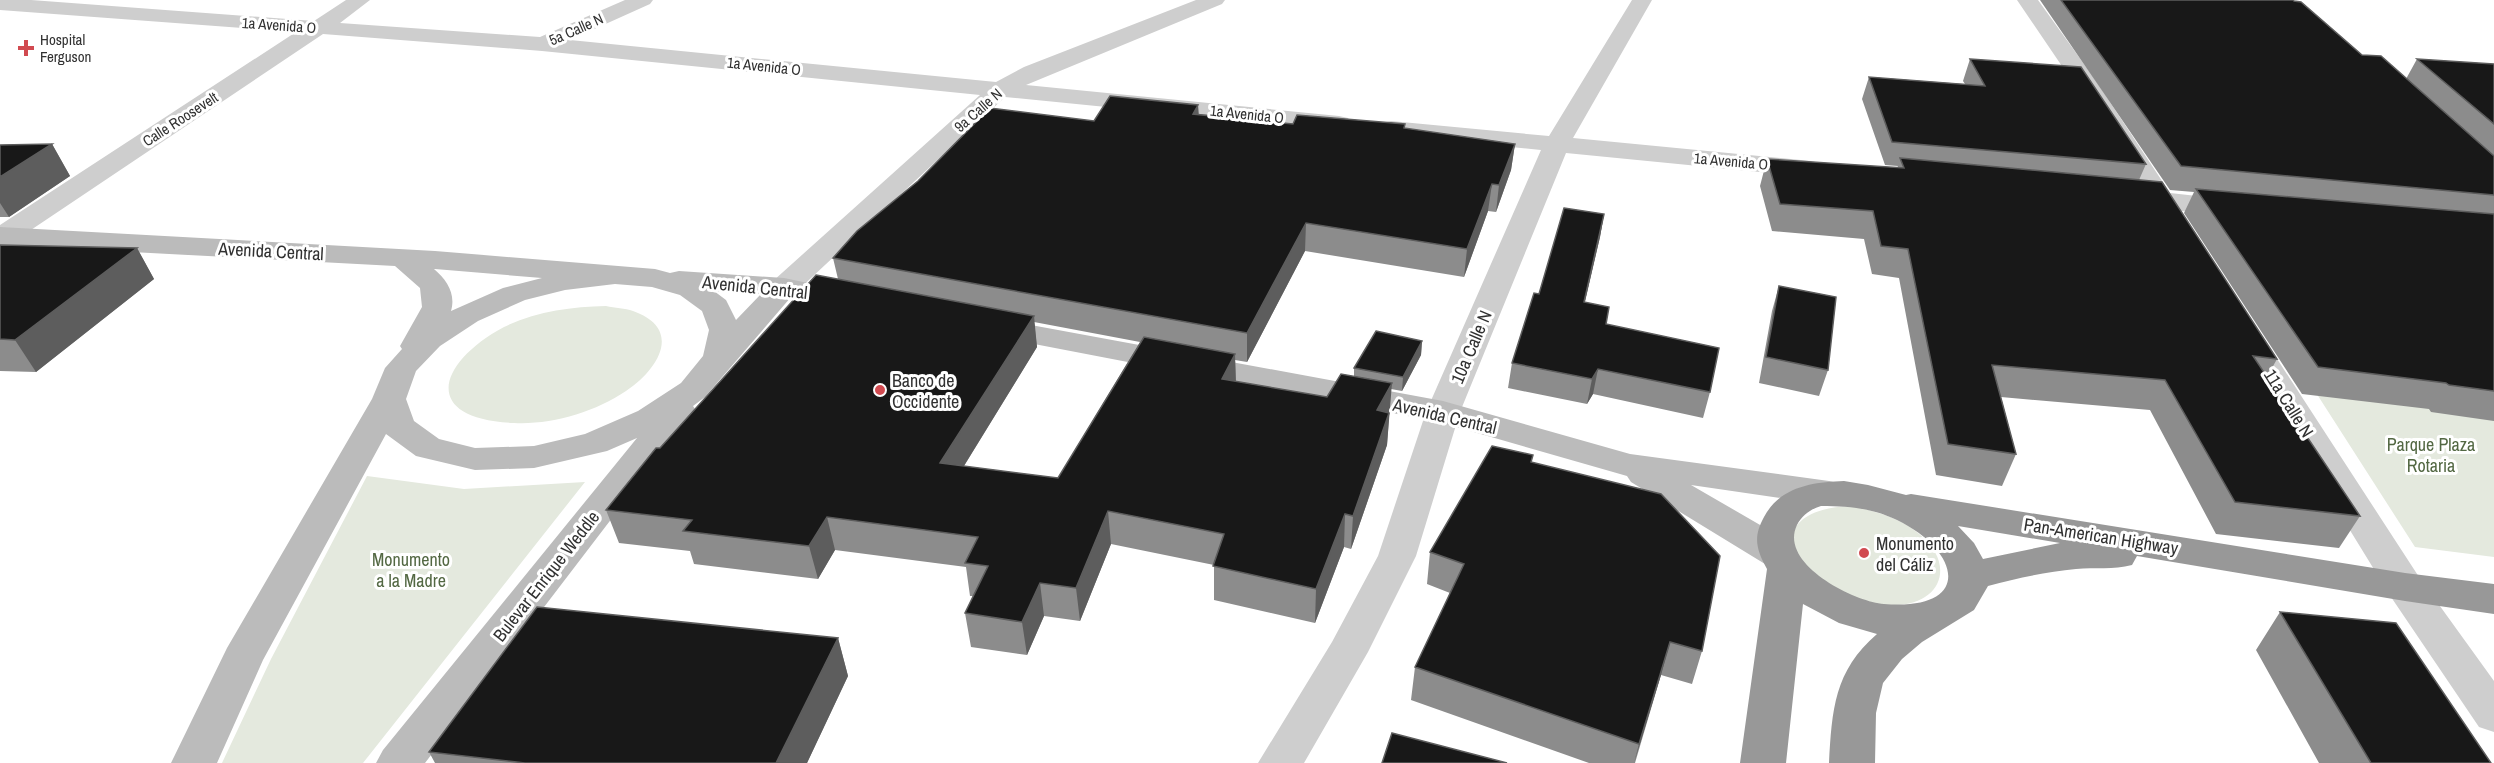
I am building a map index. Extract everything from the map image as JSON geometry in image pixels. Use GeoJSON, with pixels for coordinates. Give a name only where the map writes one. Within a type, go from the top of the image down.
{"type":"FeatureCollection","features":[{"type":"Feature","properties":{"kind":"highway"},"geometry":{"type":"LineString","coordinates":[[1763,763],[1783,561],[1775,531],[1783,513],[1801,499],[1829,493],[1860,494],[1892,502],[1921,516],[1946,534],[1962,555],[1969,577],[1963,596],[1949,610],[1925,620],[1884,651],[1860,686],[1853,731],[1852,763]]}},
{"type":"Feature","properties":{"kind":"highway","name":"Pan-American Highway"},"geometry":{"type":"LineString","coordinates":[[1892,502],[2405,587],[2494,598]]}},
{"type":"Feature","properties":{"kind":"highway","name":"Pan-American Highway"},"geometry":{"type":"LineString","coordinates":[[1969,577],[2019,562],[2092,553],[2311,571]]}},
{"type":"Feature","properties":{"kind":"highway"},"geometry":{"type":"LineString","coordinates":[[1783,561],[1806,587],[1833,605],[1864,616],[1896,621],[1925,620]]}},
{"type":"Feature","properties":{"kind":"main road","name":"Avenida Central"},"geometry":{"type":"LineString","coordinates":[[1,236],[403,259],[614,275]]}},
{"type":"Feature","properties":{"kind":"main road"},"geometry":{"type":"LineString","coordinates":[[194,763],[242,659],[425,334],[439,303],[437,288],[426,275],[403,259]]}},
{"type":"Feature","properties":{"kind":"main road"},"geometry":{"type":"LineString","coordinates":[[693,390],[650,419],[595,443],[534,457],[475,459],[428,448],[399,427],[395,384],[429,339],[467,314],[524,291],[564,281],[614,275],[655,278],[691,289],[715,306],[725,330],[718,358]]}},
{"type":"Feature","properties":{"kind":"main road","name":"Avenida Central"},"geometry":{"type":"LineString","coordinates":[[655,278],[784,288],[878,305]]}},
{"type":"Feature","properties":{"kind":"main road"},"geometry":{"type":"LineString","coordinates":[[718,358],[784,288]]}},
{"type":"Feature","properties":{"kind":"main road","name":"Avenida Central"},"geometry":{"type":"LineString","coordinates":[[960,321],[1443,412],[1629,465],[1829,493]]}},
{"type":"Feature","properties":{"kind":"main road","name":"Bulevar Enrique Weddle"},"geometry":{"type":"LineString","coordinates":[[399,763],[718,358]]}},
{"type":"Feature","properties":{"kind":"main road","name":"Avenida Central"},"geometry":{"type":"LineString","coordinates":[[1629,465],[1783,561]]}},
{"type":"Feature","properties":{"kind":"street","name":"Calle Roosevelt"},"geometry":{"type":"LineString","coordinates":[[1,236],[360,0]]}},
{"type":"Feature","properties":{"kind":"street","name":"5a Calle N"},"geometry":{"type":"LineString","coordinates":[[542,44],[643,0]]}},
{"type":"Feature","properties":{"kind":"street","name":"9a Calle N"},"geometry":{"type":"LineString","coordinates":[[784,288],[1000,89],[1032,72],[1215,0]]}},
{"type":"Feature","properties":{"kind":"street","name":"10a Calle N"},"geometry":{"type":"LineString","coordinates":[[1281,763],[1347,652],[1397,556],[1443,412],[1556,145],[1642,0]]}},
{"type":"Feature","properties":{"kind":"street"},"geometry":{"type":"LineString","coordinates":[[2027,0],[2082,78],[2187,242]]}},
{"type":"Feature","properties":{"kind":"street","name":"1a Avenida O"},"geometry":{"type":"LineString","coordinates":[[0,4],[542,44],[1829,170]]}},
{"type":"Feature","properties":{"kind":"street"},"geometry":{"type":"LineString","coordinates":[[2103,196],[2257,209]]}},
{"type":"Feature","properties":{"kind":"street","name":"11a Calle N"},"geometry":{"type":"LineString","coordinates":[[2232,313],[2405,587],[2494,715]]}},
{"type":"Feature","properties":{"kind":"green space"},"geometry":{"type":"Polygon","coordinates":[[[606,306],[630,310],[649,319],[658,328],[662,339],[661,350],[656,361],[638,382],[626,391],[601,405],[572,416],[528,423],[484,419],[463,411],[452,400],[449,387],[453,372],[464,357],[481,341],[504,327],[529,317],[580,307],[606,306]]]}},
{"type":"Feature","properties":{"kind":"green space","name":"Parque Plaza Rotaria"},"geometry":{"type":"Polygon","coordinates":[[[2304,374],[2494,397],[2494,557],[2415,547],[2304,374]]]}},
{"type":"Feature","properties":{"kind":"green space","name":"Monumento a la Madre"},"geometry":{"type":"Polygon","coordinates":[[[367,476],[464,489],[585,482],[363,763],[222,763],[271,659],[367,476]]]}},
{"type":"Feature","properties":{"kind":"green space"},"geometry":{"type":"Polygon","coordinates":[[[1850,506],[1894,519],[1910,527],[1930,545],[1938,558],[1940,570],[1938,581],[1932,591],[1922,599],[1908,604],[1874,603],[1824,585],[1803,565],[1795,551],[1793,539],[1795,528],[1803,519],[1815,512],[1850,506]]]}},
{"type":"Feature","properties":{"kind":"building"},"geometry":{"type":"Polygon","coordinates":[[[2061,0],[2293,0],[2301,2],[2362,55],[2381,56],[2494,156],[2494,195],[2181,166],[2061,0]]]}},
{"type":"Feature","properties":{"kind":"building"},"geometry":{"type":"Polygon","coordinates":[[[1970,59],[2081,67],[2146,164],[1892,142],[1869,77],[1985,86],[1970,59]]]}},
{"type":"Feature","properties":{"kind":"building"},"geometry":{"type":"Polygon","coordinates":[[[2417,59],[2494,64],[2494,124],[2417,59]]]}},
{"type":"Feature","properties":{"kind":"building"},"geometry":{"type":"Polygon","coordinates":[[[1110,96],[1198,105],[1193,114],[1293,124],[1297,115],[1405,124],[1404,128],[1515,144],[1499,185],[1492,184],[1467,249],[1306,223],[1247,333],[833,258],[857,231],[918,181],[990,108],[1094,121],[1110,96]]]}},
{"type":"Feature","properties":{"kind":"building"},"geometry":{"type":"Polygon","coordinates":[[[52,144],[0,177],[0,145],[52,144]]]}},
{"type":"Feature","properties":{"kind":"building"},"geometry":{"type":"Polygon","coordinates":[[[1900,158],[2162,182],[2277,359],[2253,356],[2360,516],[2235,502],[2165,380],[1992,365],[2016,454],[1948,444],[1908,249],[1881,246],[1873,211],[1780,204],[1767,159],[1904,168],[1900,158]]]}},
{"type":"Feature","properties":{"kind":"building"},"geometry":{"type":"Polygon","coordinates":[[[2196,189],[2494,214],[2494,391],[2318,367],[2196,189]]]}},
{"type":"Feature","properties":{"kind":"building"},"geometry":{"type":"Polygon","coordinates":[[[1564,208],[1604,214],[1584,302],[1609,307],[1606,324],[1719,348],[1710,392],[1598,369],[1592,379],[1512,363],[1534,293],[1539,294],[1564,208]]]}},
{"type":"Feature","properties":{"kind":"building"},"geometry":{"type":"Polygon","coordinates":[[[0,245],[137,248],[15,340],[0,339],[0,245]]]}},
{"type":"Feature","properties":{"kind":"building"},"geometry":{"type":"Polygon","coordinates":[[[816,275],[1034,316],[940,463],[1058,478],[1144,337],[1235,354],[1222,379],[1327,397],[1341,374],[1392,383],[1377,410],[1389,413],[1353,516],[1345,514],[1316,589],[1213,566],[1224,534],[1108,511],[1076,588],[1040,583],[1022,622],[965,613],[988,566],[965,563],[978,537],[827,517],[809,546],[683,531],[692,520],[606,510],[656,448],[660,448],[816,275]]]}},
{"type":"Feature","properties":{"kind":"building"},"geometry":{"type":"Polygon","coordinates":[[[1779,286],[1836,297],[1828,370],[1766,357],[1779,286]]]}},
{"type":"Feature","properties":{"kind":"building"},"geometry":{"type":"Polygon","coordinates":[[[1376,331],[1422,341],[1403,377],[1354,368],[1376,331]]]}},
{"type":"Feature","properties":{"kind":"building"},"geometry":{"type":"Polygon","coordinates":[[[1492,446],[1533,455],[1531,462],[1661,494],[1720,556],[1702,651],[1670,642],[1639,744],[1415,667],[1464,564],[1430,552],[1492,446]]]}},
{"type":"Feature","properties":{"kind":"building"},"geometry":{"type":"Polygon","coordinates":[[[537,607],[838,638],[776,763],[525,763],[429,752],[537,607]]]}},
{"type":"Feature","properties":{"kind":"building"},"geometry":{"type":"Polygon","coordinates":[[[2280,612],[2396,623],[2491,763],[2371,763],[2280,612]]]}},
{"type":"Feature","properties":{"kind":"building"},"geometry":{"type":"Polygon","coordinates":[[[1392,733],[1507,763],[1382,763],[1392,733]]]}},
{"type":"Feature","properties":{"kind":"place","name":"Hospital Ferguson"},"geometry":{"type":"Point","coordinates":[26,48]}},
{"type":"Feature","properties":{"kind":"place","name":"Banco de Occidente"},"geometry":{"type":"Point","coordinates":[880,390]}},
{"type":"Feature","properties":{"kind":"place","name":"Monumento del Cáliz"},"geometry":{"type":"Point","coordinates":[1864,553]}}]}
